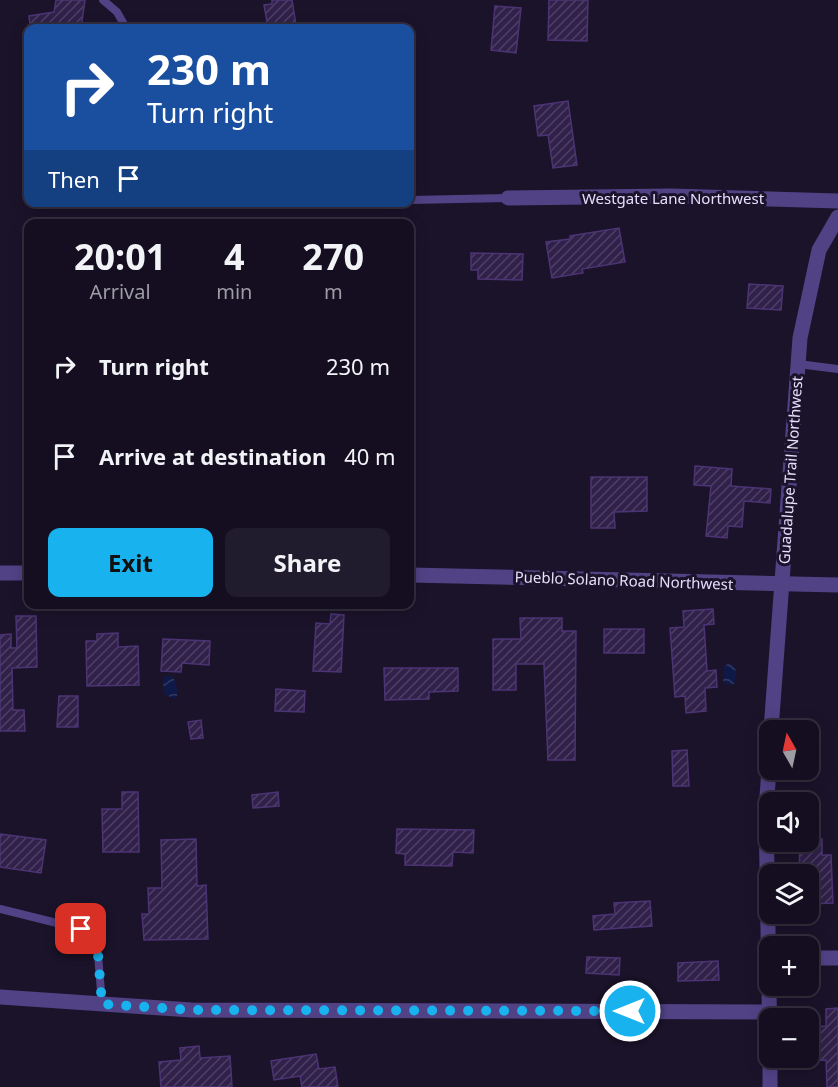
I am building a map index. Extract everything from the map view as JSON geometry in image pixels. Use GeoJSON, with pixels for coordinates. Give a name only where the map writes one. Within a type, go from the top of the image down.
{"type":"FeatureCollection","features":[{"type":"Feature","properties":{"kind":"street","name":"Westgate Lane Northwest"},"geometry":{"type":"LineString","coordinates":[[508,198],[671,196],[838,201]]}},
{"type":"Feature","properties":{"kind":"street","name":"Guadalupe Trail Northwest"},"geometry":{"type":"LineString","coordinates":[[772,720],[800,338],[819,250],[838,217]]}},
{"type":"Feature","properties":{"kind":"street"},"geometry":{"type":"LineString","coordinates":[[0,573],[24,573]]}},
{"type":"Feature","properties":{"kind":"street","name":"Pueblo Solano Road Northwest"},"geometry":{"type":"LineString","coordinates":[[414,575],[838,585]]}},
{"type":"Feature","properties":{"kind":"street"},"geometry":{"type":"LineString","coordinates":[[768,780],[766,809],[769,936]]}},
{"type":"Feature","properties":{"kind":"street"},"geometry":{"type":"LineString","coordinates":[[819,958],[838,958]]}},
{"type":"Feature","properties":{"kind":"street"},"geometry":{"type":"LineString","coordinates":[[0,997],[203,1010],[759,1012]]}},
{"type":"Feature","properties":{"kind":"street"},"geometry":{"type":"LineString","coordinates":[[770,1068],[770,1087]]}},
{"type":"Feature","properties":{"kind":"lane"},"geometry":{"type":"LineString","coordinates":[[103,0],[117,12],[124,24]]}},
{"type":"Feature","properties":{"kind":"lane"},"geometry":{"type":"LineString","coordinates":[[414,200],[508,198]]}},
{"type":"Feature","properties":{"kind":"lane"},"geometry":{"type":"LineString","coordinates":[[798,364],[838,369]]}},
{"type":"Feature","properties":{"kind":"lane"},"geometry":{"type":"LineString","coordinates":[[0,909],[81,929],[93,935],[97,942],[102,1004]]}},
{"type":"Feature","properties":{"kind":"water"},"geometry":{"type":"Polygon","coordinates":[[[730,663],[736,670],[736,675],[734,684],[727,685],[723,682],[724,666],[730,663]]]}},
{"type":"Feature","properties":{"kind":"water"},"geometry":{"type":"Polygon","coordinates":[[[166,676],[172,676],[175,681],[177,691],[175,699],[164,694],[163,679],[166,676]]]}},
{"type":"Feature","properties":{"kind":"building"},"geometry":{"type":"Polygon","coordinates":[[[56,0],[85,0],[82,24],[30,24],[29,16],[54,12],[56,0]]]}},
{"type":"Feature","properties":{"kind":"building"},"geometry":{"type":"Polygon","coordinates":[[[272,0],[292,0],[296,24],[267,24],[264,5],[272,4],[272,0]]]}},
{"type":"Feature","properties":{"kind":"building"},"geometry":{"type":"Polygon","coordinates":[[[549,0],[588,0],[587,41],[548,40],[549,0]]]}},
{"type":"Feature","properties":{"kind":"building"},"geometry":{"type":"Polygon","coordinates":[[[495,6],[521,8],[516,53],[491,50],[495,6]]]}},
{"type":"Feature","properties":{"kind":"building"},"geometry":{"type":"Polygon","coordinates":[[[568,101],[577,165],[553,168],[548,135],[538,136],[534,106],[568,101]]]}},
{"type":"Feature","properties":{"kind":"building"},"geometry":{"type":"Polygon","coordinates":[[[619,228],[625,262],[582,269],[583,273],[552,278],[546,242],[619,228]]]}},
{"type":"Feature","properties":{"kind":"building"},"geometry":{"type":"Polygon","coordinates":[[[471,253],[523,254],[522,280],[478,279],[478,270],[471,270],[471,253]]]}},
{"type":"Feature","properties":{"kind":"building"},"geometry":{"type":"Polygon","coordinates":[[[749,284],[783,286],[781,310],[747,308],[749,284]]]}},
{"type":"Feature","properties":{"kind":"building"},"geometry":{"type":"Polygon","coordinates":[[[695,466],[732,469],[731,486],[771,489],[770,503],[744,501],[742,527],[728,526],[727,538],[706,536],[711,486],[694,485],[695,466]]]}},
{"type":"Feature","properties":{"kind":"building"},"geometry":{"type":"Polygon","coordinates":[[[591,477],[647,477],[647,511],[614,512],[615,528],[591,528],[591,477]]]}},
{"type":"Feature","properties":{"kind":"building"},"geometry":{"type":"Polygon","coordinates":[[[713,609],[714,624],[704,625],[707,671],[716,670],[717,687],[705,688],[706,711],[686,713],[685,696],[675,697],[670,628],[684,627],[683,611],[713,609]]]}},
{"type":"Feature","properties":{"kind":"building"},"geometry":{"type":"Polygon","coordinates":[[[331,614],[344,615],[341,672],[313,671],[316,623],[330,624],[331,614]]]}},
{"type":"Feature","properties":{"kind":"building"},"geometry":{"type":"Polygon","coordinates":[[[16,616],[36,616],[37,667],[12,668],[13,710],[24,710],[25,731],[0,731],[0,635],[11,634],[11,648],[17,648],[16,616]]]}},
{"type":"Feature","properties":{"kind":"building"},"geometry":{"type":"Polygon","coordinates":[[[520,618],[562,618],[562,631],[576,631],[575,760],[548,760],[544,664],[516,664],[516,690],[493,690],[493,639],[521,639],[520,618]]]}},
{"type":"Feature","properties":{"kind":"building"},"geometry":{"type":"Polygon","coordinates":[[[604,629],[644,629],[644,653],[604,653],[604,629]]]}},
{"type":"Feature","properties":{"kind":"building"},"geometry":{"type":"Polygon","coordinates":[[[118,633],[118,647],[138,646],[139,685],[87,686],[86,641],[97,641],[97,634],[118,633]]]}},
{"type":"Feature","properties":{"kind":"building"},"geometry":{"type":"Polygon","coordinates":[[[163,639],[210,641],[209,665],[182,663],[181,672],[161,671],[163,639]]]}},
{"type":"Feature","properties":{"kind":"building"},"geometry":{"type":"Polygon","coordinates":[[[384,668],[458,668],[458,691],[429,692],[429,699],[385,700],[384,668]]]}},
{"type":"Feature","properties":{"kind":"building"},"geometry":{"type":"Polygon","coordinates":[[[276,689],[305,691],[304,712],[275,711],[276,689]]]}},
{"type":"Feature","properties":{"kind":"building"},"geometry":{"type":"Polygon","coordinates":[[[59,696],[78,696],[78,727],[57,727],[59,696]]]}},
{"type":"Feature","properties":{"kind":"building"},"geometry":{"type":"Polygon","coordinates":[[[201,720],[203,738],[191,739],[188,722],[201,720]]]}},
{"type":"Feature","properties":{"kind":"building"},"geometry":{"type":"Polygon","coordinates":[[[687,750],[689,786],[673,786],[672,751],[687,750]]]}},
{"type":"Feature","properties":{"kind":"building"},"geometry":{"type":"Polygon","coordinates":[[[122,792],[138,792],[139,852],[103,852],[102,809],[122,809],[122,792]]]}},
{"type":"Feature","properties":{"kind":"building"},"geometry":{"type":"Polygon","coordinates":[[[278,792],[279,806],[253,808],[252,795],[278,792]]]}},
{"type":"Feature","properties":{"kind":"building"},"geometry":{"type":"Polygon","coordinates":[[[397,829],[474,830],[473,853],[453,852],[452,866],[405,865],[405,854],[396,853],[397,829]]]}},
{"type":"Feature","properties":{"kind":"building"},"geometry":{"type":"Polygon","coordinates":[[[0,834],[46,840],[41,873],[0,867],[0,834]]]}},
{"type":"Feature","properties":{"kind":"building"},"geometry":{"type":"Polygon","coordinates":[[[196,839],[197,886],[206,885],[208,939],[144,940],[142,914],[149,914],[148,888],[162,888],[161,840],[196,839]]]}},
{"type":"Feature","properties":{"kind":"building"},"geometry":{"type":"Polygon","coordinates":[[[819,839],[822,839],[822,855],[831,855],[833,903],[819,904],[819,864],[800,864],[799,852],[819,852],[819,839]]]}},
{"type":"Feature","properties":{"kind":"building"},"geometry":{"type":"Polygon","coordinates":[[[650,901],[652,926],[594,930],[593,916],[615,914],[614,903],[650,901]]]}},
{"type":"Feature","properties":{"kind":"building"},"geometry":{"type":"Polygon","coordinates":[[[587,957],[620,958],[619,975],[586,973],[587,957]]]}},
{"type":"Feature","properties":{"kind":"building"},"geometry":{"type":"Polygon","coordinates":[[[718,961],[719,980],[678,981],[678,963],[718,961]]]}},
{"type":"Feature","properties":{"kind":"building"},"geometry":{"type":"Polygon","coordinates":[[[838,1008],[838,1087],[827,1087],[826,1060],[819,1060],[819,1026],[826,1026],[826,1009],[838,1008]]]}},
{"type":"Feature","properties":{"kind":"building"},"geometry":{"type":"Polygon","coordinates":[[[199,1046],[200,1058],[230,1056],[232,1087],[161,1087],[159,1062],[181,1060],[180,1048],[199,1046]]]}},
{"type":"Feature","properties":{"kind":"building"},"geometry":{"type":"Polygon","coordinates":[[[316,1054],[319,1069],[335,1067],[338,1087],[302,1087],[300,1076],[274,1080],[271,1061],[316,1054]]]}},
{"type":"Feature","properties":{"kind":"route"},"geometry":{"type":"LineString","coordinates":[[81,929],[93,935],[97,942],[102,1004],[191,1010],[630,1011]]}}]}
